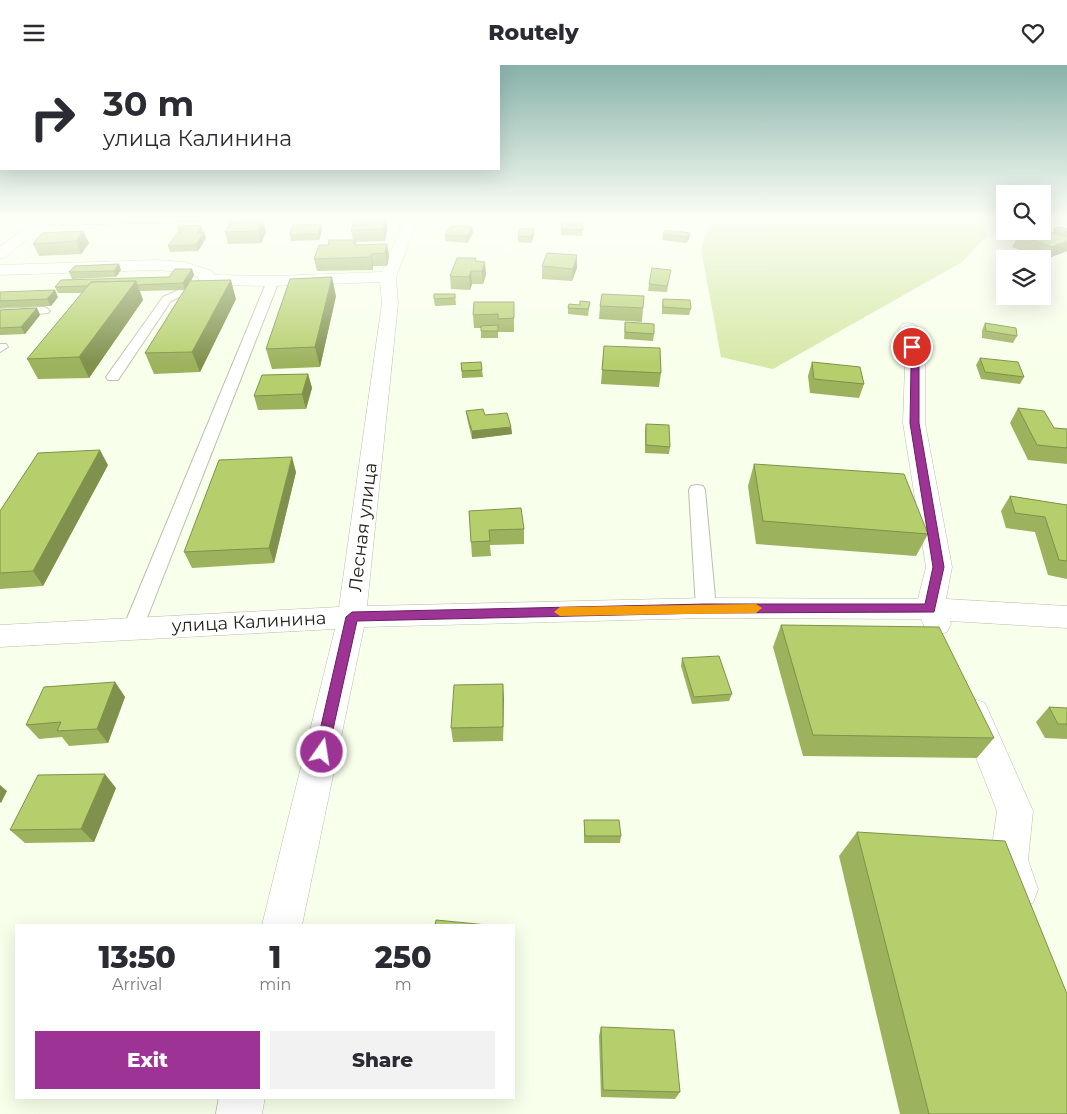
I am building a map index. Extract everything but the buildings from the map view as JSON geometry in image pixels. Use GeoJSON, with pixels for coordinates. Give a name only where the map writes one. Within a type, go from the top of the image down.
{"type":"FeatureCollection","features":[{"type":"Feature","properties":{"kind":"street"},"geometry":{"type":"LineString","coordinates":[[0,270],[126,266]]}},
{"type":"Feature","properties":{"kind":"street"},"geometry":{"type":"LineString","coordinates":[[169,266],[184,267],[206,273],[206,280],[273,281],[388,277]]}},
{"type":"Feature","properties":{"kind":"street","name":"Лесная улица"},"geometry":{"type":"LineString","coordinates":[[282,924],[352,617],[390,303],[388,277],[392,266]]}},
{"type":"Feature","properties":{"kind":"street"},"geometry":{"type":"LineString","coordinates":[[908,328],[915,366],[914,423],[938,567],[930,609],[946,645]]}},
{"type":"Feature","properties":{"kind":"street","name":"улица Калинина"},"geometry":{"type":"LineString","coordinates":[[0,635],[352,617],[706,608],[930,609],[1067,617]]}},
{"type":"Feature","properties":{"kind":"street"},"geometry":{"type":"LineString","coordinates":[[965,691],[1015,811],[1009,859],[1029,915]]}},
{"type":"Feature","properties":{"kind":"street"},"geometry":{"type":"LineString","coordinates":[[239,1114],[242,1099]]}},
{"type":"Feature","properties":{"kind":"lane"},"geometry":{"type":"LineString","coordinates":[[114,377],[167,299],[206,280]]}},
{"type":"Feature","properties":{"kind":"lane"},"geometry":{"type":"LineString","coordinates":[[133,628],[273,281]]}},
{"type":"Feature","properties":{"kind":"lane"},"geometry":{"type":"LineString","coordinates":[[0,313],[44,311]]}},
{"type":"Feature","properties":{"kind":"lane"},"geometry":{"type":"LineString","coordinates":[[697,490],[706,608]]}},
{"type":"Feature","properties":{"kind":"green space"},"geometry":{"type":"Polygon","coordinates":[[[704,266],[955,266],[773,369],[721,357],[704,266]]]}},
{"type":"Feature","properties":{"kind":"slow traffic"},"geometry":{"type":"LineString","coordinates":[[560,612],[756,608]]}},
{"type":"Feature","properties":{"kind":"route"},"geometry":{"type":"LineString","coordinates":[[322,752],[352,617],[706,608],[930,609],[938,567],[914,423],[915,366],[912,347]]}}]}
